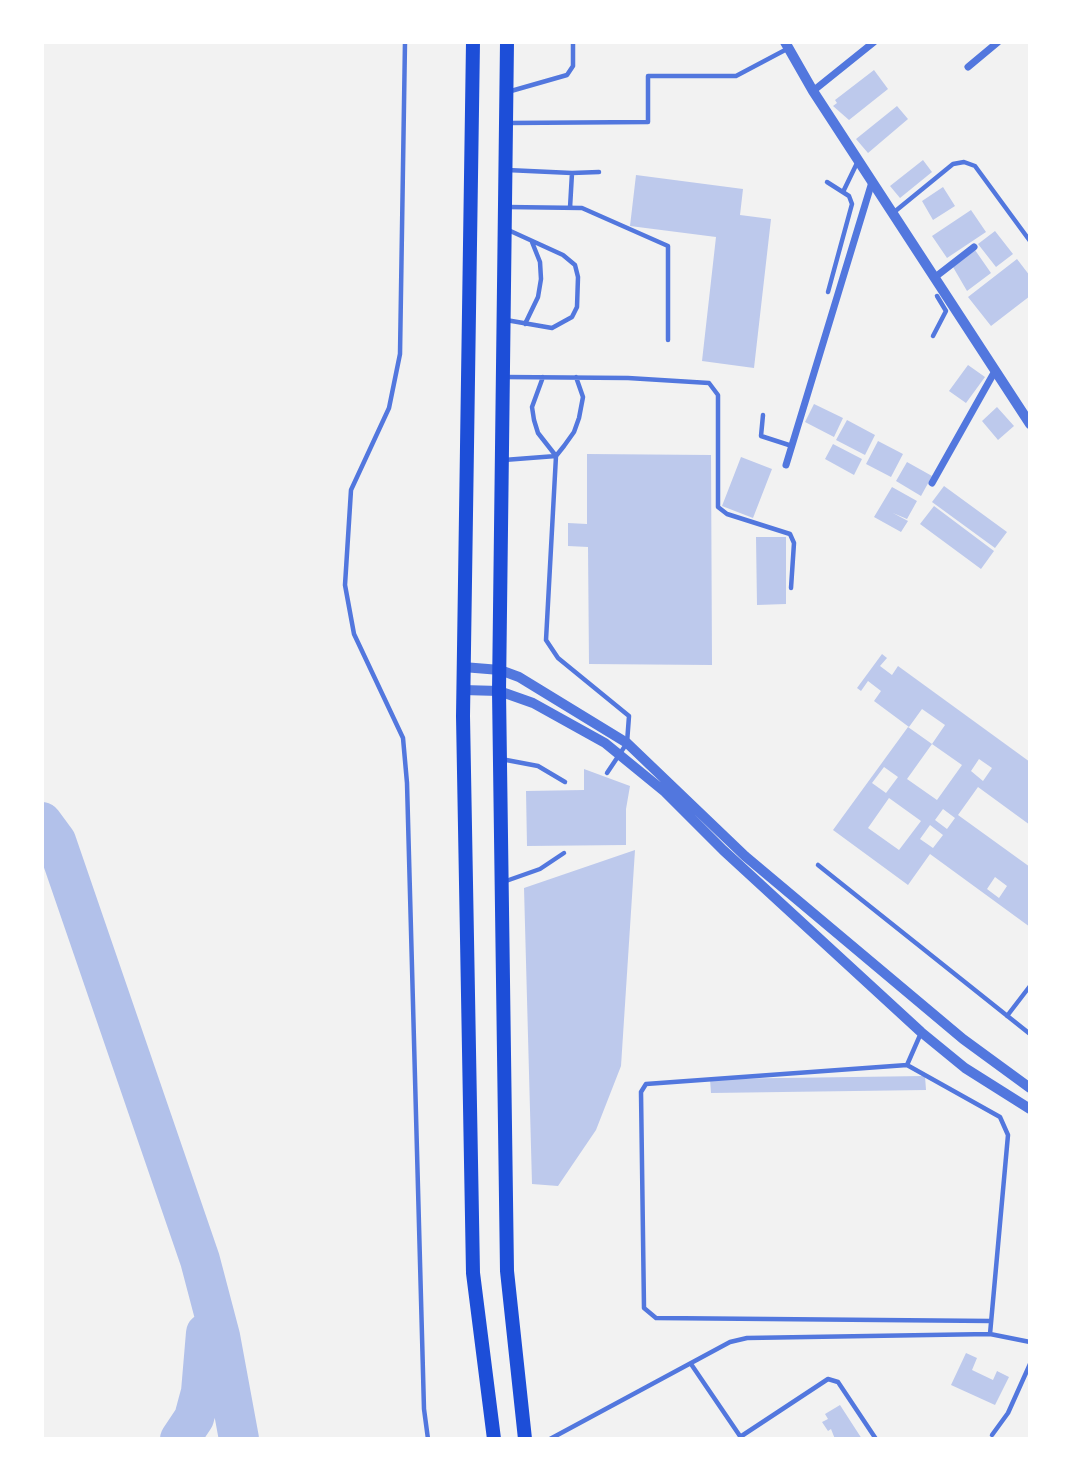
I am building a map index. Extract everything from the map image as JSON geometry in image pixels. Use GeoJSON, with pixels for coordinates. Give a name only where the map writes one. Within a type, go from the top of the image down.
{"type":"FeatureCollection","features":[{"type":"Feature","properties":{"kind":"main road"},"geometry":{"type":"LineString","coordinates":[[473,42],[463,690],[473,1273],[494,1439]]}},
{"type":"Feature","properties":{"kind":"main road"},"geometry":{"type":"LineString","coordinates":[[507,42],[499,691],[507,1271],[524,1439]]}},
{"type":"Feature","properties":{"kind":"street"},"geometry":{"type":"LineString","coordinates":[[813,91],[874,42]]}},
{"type":"Feature","properties":{"kind":"street"},"geometry":{"type":"LineString","coordinates":[[968,68],[998,42]]}},
{"type":"Feature","properties":{"kind":"street"},"geometry":{"type":"LineString","coordinates":[[786,45],[934,278],[943,300],[1030,424]]}},
{"type":"Feature","properties":{"kind":"street"},"geometry":{"type":"LineString","coordinates":[[786,465],[872,181]]}},
{"type":"Feature","properties":{"kind":"street"},"geometry":{"type":"LineString","coordinates":[[934,278],[974,247]]}},
{"type":"Feature","properties":{"kind":"street"},"geometry":{"type":"LineString","coordinates":[[932,483],[995,371]]}},
{"type":"Feature","properties":{"kind":"street"},"geometry":{"type":"LineString","coordinates":[[463,667],[500,670],[519,677],[627,743],[741,860],[963,1040],[1030,1088]]}},
{"type":"Feature","properties":{"kind":"street"},"geometry":{"type":"LineString","coordinates":[[463,690],[499,691],[533,703],[620,754],[741,860],[921,1032],[965,1068],[1030,1109]]}},
{"type":"Feature","properties":{"kind":"lane"},"geometry":{"type":"LineString","coordinates":[[405,42],[400,354],[389,408],[351,490],[345,585],[354,634],[403,738],[424,1395],[428,1439]]}},
{"type":"Feature","properties":{"kind":"lane"},"geometry":{"type":"LineString","coordinates":[[508,91],[567,75],[573,66],[573,42]]}},
{"type":"Feature","properties":{"kind":"lane"},"geometry":{"type":"LineString","coordinates":[[508,122],[648,122],[648,76],[736,76],[786,45]]}},
{"type":"Feature","properties":{"kind":"lane"},"geometry":{"type":"LineString","coordinates":[[843,192],[858,160]]}},
{"type":"Feature","properties":{"kind":"lane"},"geometry":{"type":"LineString","coordinates":[[893,213],[953,164],[964,162],[975,166],[1030,241]]}},
{"type":"Feature","properties":{"kind":"lane"},"geometry":{"type":"LineString","coordinates":[[506,170],[598,172]]}},
{"type":"Feature","properties":{"kind":"lane"},"geometry":{"type":"LineString","coordinates":[[570,208],[572,173]]}},
{"type":"Feature","properties":{"kind":"lane"},"geometry":{"type":"LineString","coordinates":[[827,182],[843,192],[852,204],[828,292]]}},
{"type":"Feature","properties":{"kind":"lane"},"geometry":{"type":"LineString","coordinates":[[506,206],[582,208],[668,246],[668,340]]}},
{"type":"Feature","properties":{"kind":"lane"},"geometry":{"type":"LineString","coordinates":[[504,320],[552,328],[572,317],[577,307],[578,277],[575,265],[564,255],[505,229]]}},
{"type":"Feature","properties":{"kind":"lane"},"geometry":{"type":"LineString","coordinates":[[525,324],[538,297],[541,279],[540,262],[529,239]]}},
{"type":"Feature","properties":{"kind":"lane"},"geometry":{"type":"LineString","coordinates":[[933,336],[946,311],[943,300]]}},
{"type":"Feature","properties":{"kind":"lane"},"geometry":{"type":"LineString","coordinates":[[504,377],[576,377],[709,383],[718,396],[718,507],[727,514],[790,534],[794,543],[791,588]]}},
{"type":"Feature","properties":{"kind":"lane"},"geometry":{"type":"LineString","coordinates":[[543,377],[532,407],[534,421],[538,433],[556,456]]}},
{"type":"Feature","properties":{"kind":"lane"},"geometry":{"type":"LineString","coordinates":[[576,377],[583,397],[579,418],[575,432],[556,456],[546,640],[550,650],[558,658],[629,716],[627,743],[607,773]]}},
{"type":"Feature","properties":{"kind":"lane"},"geometry":{"type":"LineString","coordinates":[[763,415],[761,436],[792,446]]}},
{"type":"Feature","properties":{"kind":"lane"},"geometry":{"type":"LineString","coordinates":[[503,460],[556,456]]}},
{"type":"Feature","properties":{"kind":"lane"},"geometry":{"type":"LineString","coordinates":[[500,759],[538,766],[565,782]]}},
{"type":"Feature","properties":{"kind":"lane"},"geometry":{"type":"LineString","coordinates":[[502,882],[540,869],[564,853]]}},
{"type":"Feature","properties":{"kind":"lane"},"geometry":{"type":"LineString","coordinates":[[818,864],[1030,1034]]}},
{"type":"Feature","properties":{"kind":"lane"},"geometry":{"type":"LineString","coordinates":[[1007,1016],[1030,986]]}},
{"type":"Feature","properties":{"kind":"lane"},"geometry":{"type":"LineString","coordinates":[[907,1065],[921,1032]]}},
{"type":"Feature","properties":{"kind":"lane"},"geometry":{"type":"LineString","coordinates":[[990,1334],[1007,1129],[1000,1117],[907,1065],[646,1084],[641,1093],[644,1308],[656,1318],[991,1321]]}},
{"type":"Feature","properties":{"kind":"lane"},"geometry":{"type":"LineString","coordinates":[[550,1439],[730,1342],[747,1338],[990,1334],[1030,1342]]}},
{"type":"Feature","properties":{"kind":"lane"},"geometry":{"type":"LineString","coordinates":[[691,1364],[741,1438],[828,1379],[838,1382],[876,1439]]}},
{"type":"Feature","properties":{"kind":"lane"},"geometry":{"type":"LineString","coordinates":[[992,1435],[1008,1413],[1030,1364]]}},
{"type":"Feature","properties":{"kind":"building"},"geometry":{"type":"Polygon","coordinates":[[[874,70],[888,89],[849,120],[833,106],[837,103],[835,100],[874,70]]]}},
{"type":"Feature","properties":{"kind":"building"},"geometry":{"type":"Polygon","coordinates":[[[897,106],[908,119],[868,153],[856,139],[897,106]]]}},
{"type":"Feature","properties":{"kind":"building"},"geometry":{"type":"Polygon","coordinates":[[[923,160],[932,172],[900,198],[890,186],[923,160]]]}},
{"type":"Feature","properties":{"kind":"building"},"geometry":{"type":"Polygon","coordinates":[[[636,175],[743,189],[740,215],[771,219],[754,368],[702,361],[716,237],[630,226],[636,175]]]}},
{"type":"Feature","properties":{"kind":"building"},"geometry":{"type":"Polygon","coordinates":[[[943,187],[955,206],[933,220],[922,201],[943,187]]]}},
{"type":"Feature","properties":{"kind":"building"},"geometry":{"type":"Polygon","coordinates":[[[971,210],[986,232],[947,258],[932,236],[971,210]]]}},
{"type":"Feature","properties":{"kind":"building"},"geometry":{"type":"Polygon","coordinates":[[[995,231],[1013,254],[996,267],[978,244],[995,231]]]}},
{"type":"Feature","properties":{"kind":"building"},"geometry":{"type":"Polygon","coordinates":[[[975,250],[991,273],[967,291],[953,267],[975,250]]]}},
{"type":"Feature","properties":{"kind":"building"},"geometry":{"type":"Polygon","coordinates":[[[1017,259],[1030,276],[1030,296],[991,326],[968,297],[1017,259]]]}},
{"type":"Feature","properties":{"kind":"building"},"geometry":{"type":"Polygon","coordinates":[[[968,365],[985,377],[966,403],[949,391],[968,365]]]}},
{"type":"Feature","properties":{"kind":"building"},"geometry":{"type":"Polygon","coordinates":[[[814,404],[843,418],[834,437],[805,422],[814,404]]]}},
{"type":"Feature","properties":{"kind":"building"},"geometry":{"type":"Polygon","coordinates":[[[997,407],[1014,426],[998,440],[982,421],[997,407]]]}},
{"type":"Feature","properties":{"kind":"building"},"geometry":{"type":"Polygon","coordinates":[[[847,420],[875,435],[865,455],[836,440],[847,420]]]}},
{"type":"Feature","properties":{"kind":"building"},"geometry":{"type":"Polygon","coordinates":[[[878,441],[903,454],[891,477],[866,464],[878,441]]]}},
{"type":"Feature","properties":{"kind":"building"},"geometry":{"type":"Polygon","coordinates":[[[833,444],[862,459],[854,475],[825,459],[833,444]]]}},
{"type":"Feature","properties":{"kind":"building"},"geometry":{"type":"Polygon","coordinates":[[[587,454],[711,455],[712,665],[589,664],[588,547],[568,546],[568,523],[587,524],[587,454]]]}},
{"type":"Feature","properties":{"kind":"building"},"geometry":{"type":"Polygon","coordinates":[[[741,457],[772,469],[753,518],[722,506],[741,457]]]}},
{"type":"Feature","properties":{"kind":"building"},"geometry":{"type":"Polygon","coordinates":[[[907,462],[932,476],[921,496],[896,481],[907,462]]]}},
{"type":"Feature","properties":{"kind":"building"},"geometry":{"type":"Polygon","coordinates":[[[944,486],[1007,532],[995,548],[932,502],[944,486]]]}},
{"type":"Feature","properties":{"kind":"building"},"geometry":{"type":"Polygon","coordinates":[[[892,487],[917,501],[907,519],[893,513],[908,521],[901,532],[874,517],[892,487]]]}},
{"type":"Feature","properties":{"kind":"building"},"geometry":{"type":"Polygon","coordinates":[[[934,506],[994,551],[981,569],[920,524],[934,506]]]}},
{"type":"Feature","properties":{"kind":"building"},"geometry":{"type":"Polygon","coordinates":[[[756,537],[786,537],[786,604],[757,605],[756,537]]]}},
{"type":"Feature","properties":{"kind":"building"},"geometry":{"type":"Polygon","coordinates":[[[882,654],[887,658],[880,666],[892,675],[898,666],[1030,762],[1030,825],[978,787],[958,815],[1030,867],[1030,927],[930,854],[908,885],[833,830],[908,727],[932,744],[945,725],[922,709],[909,727],[874,701],[881,691],[868,681],[861,691],[857,688],[882,654]],[[932,744],[907,779],[937,800],[962,765],[932,744]],[[979,759],[971,771],[983,781],[992,768],[979,759]],[[884,767],[872,783],[886,793],[898,777],[884,767]],[[889,798],[868,828],[899,850],[921,821],[889,798]],[[943,809],[935,820],[947,829],[955,818],[943,809]],[[930,825],[920,839],[933,848],[943,835],[930,825]],[[995,877],[987,889],[999,898],[1007,886],[995,877]]]}},
{"type":"Feature","properties":{"kind":"building"},"geometry":{"type":"Polygon","coordinates":[[[584,769],[630,786],[626,809],[626,845],[527,846],[526,791],[584,790],[584,769]]]}},
{"type":"Feature","properties":{"kind":"building"},"geometry":{"type":"Polygon","coordinates":[[[635,850],[621,1066],[596,1130],[558,1186],[532,1184],[524,888],[635,850]]]}},
{"type":"Feature","properties":{"kind":"building"},"geometry":{"type":"Polygon","coordinates":[[[925,1076],[926,1090],[711,1093],[710,1079],[925,1076]]]}},
{"type":"Feature","properties":{"kind":"building"},"geometry":{"type":"Polygon","coordinates":[[[966,1353],[977,1358],[972,1370],[993,1380],[997,1371],[1009,1377],[995,1405],[951,1385],[966,1353]]]}},
{"type":"Feature","properties":{"kind":"building"},"geometry":{"type":"Polygon","coordinates":[[[840,1405],[862,1439],[835,1439],[831,1429],[828,1431],[822,1422],[828,1419],[825,1414],[840,1405]]]}},
{"type":"Feature","properties":{"kind":"taxiway"},"geometry":{"type":"LineString","coordinates":[[42,822],[56,841],[200,1260],[220,1336],[239,1439]]}},
{"type":"Feature","properties":{"kind":"taxiway"},"geometry":{"type":"LineString","coordinates":[[180,1439],[194,1418],[201,1392],[206,1333]]}}]}
